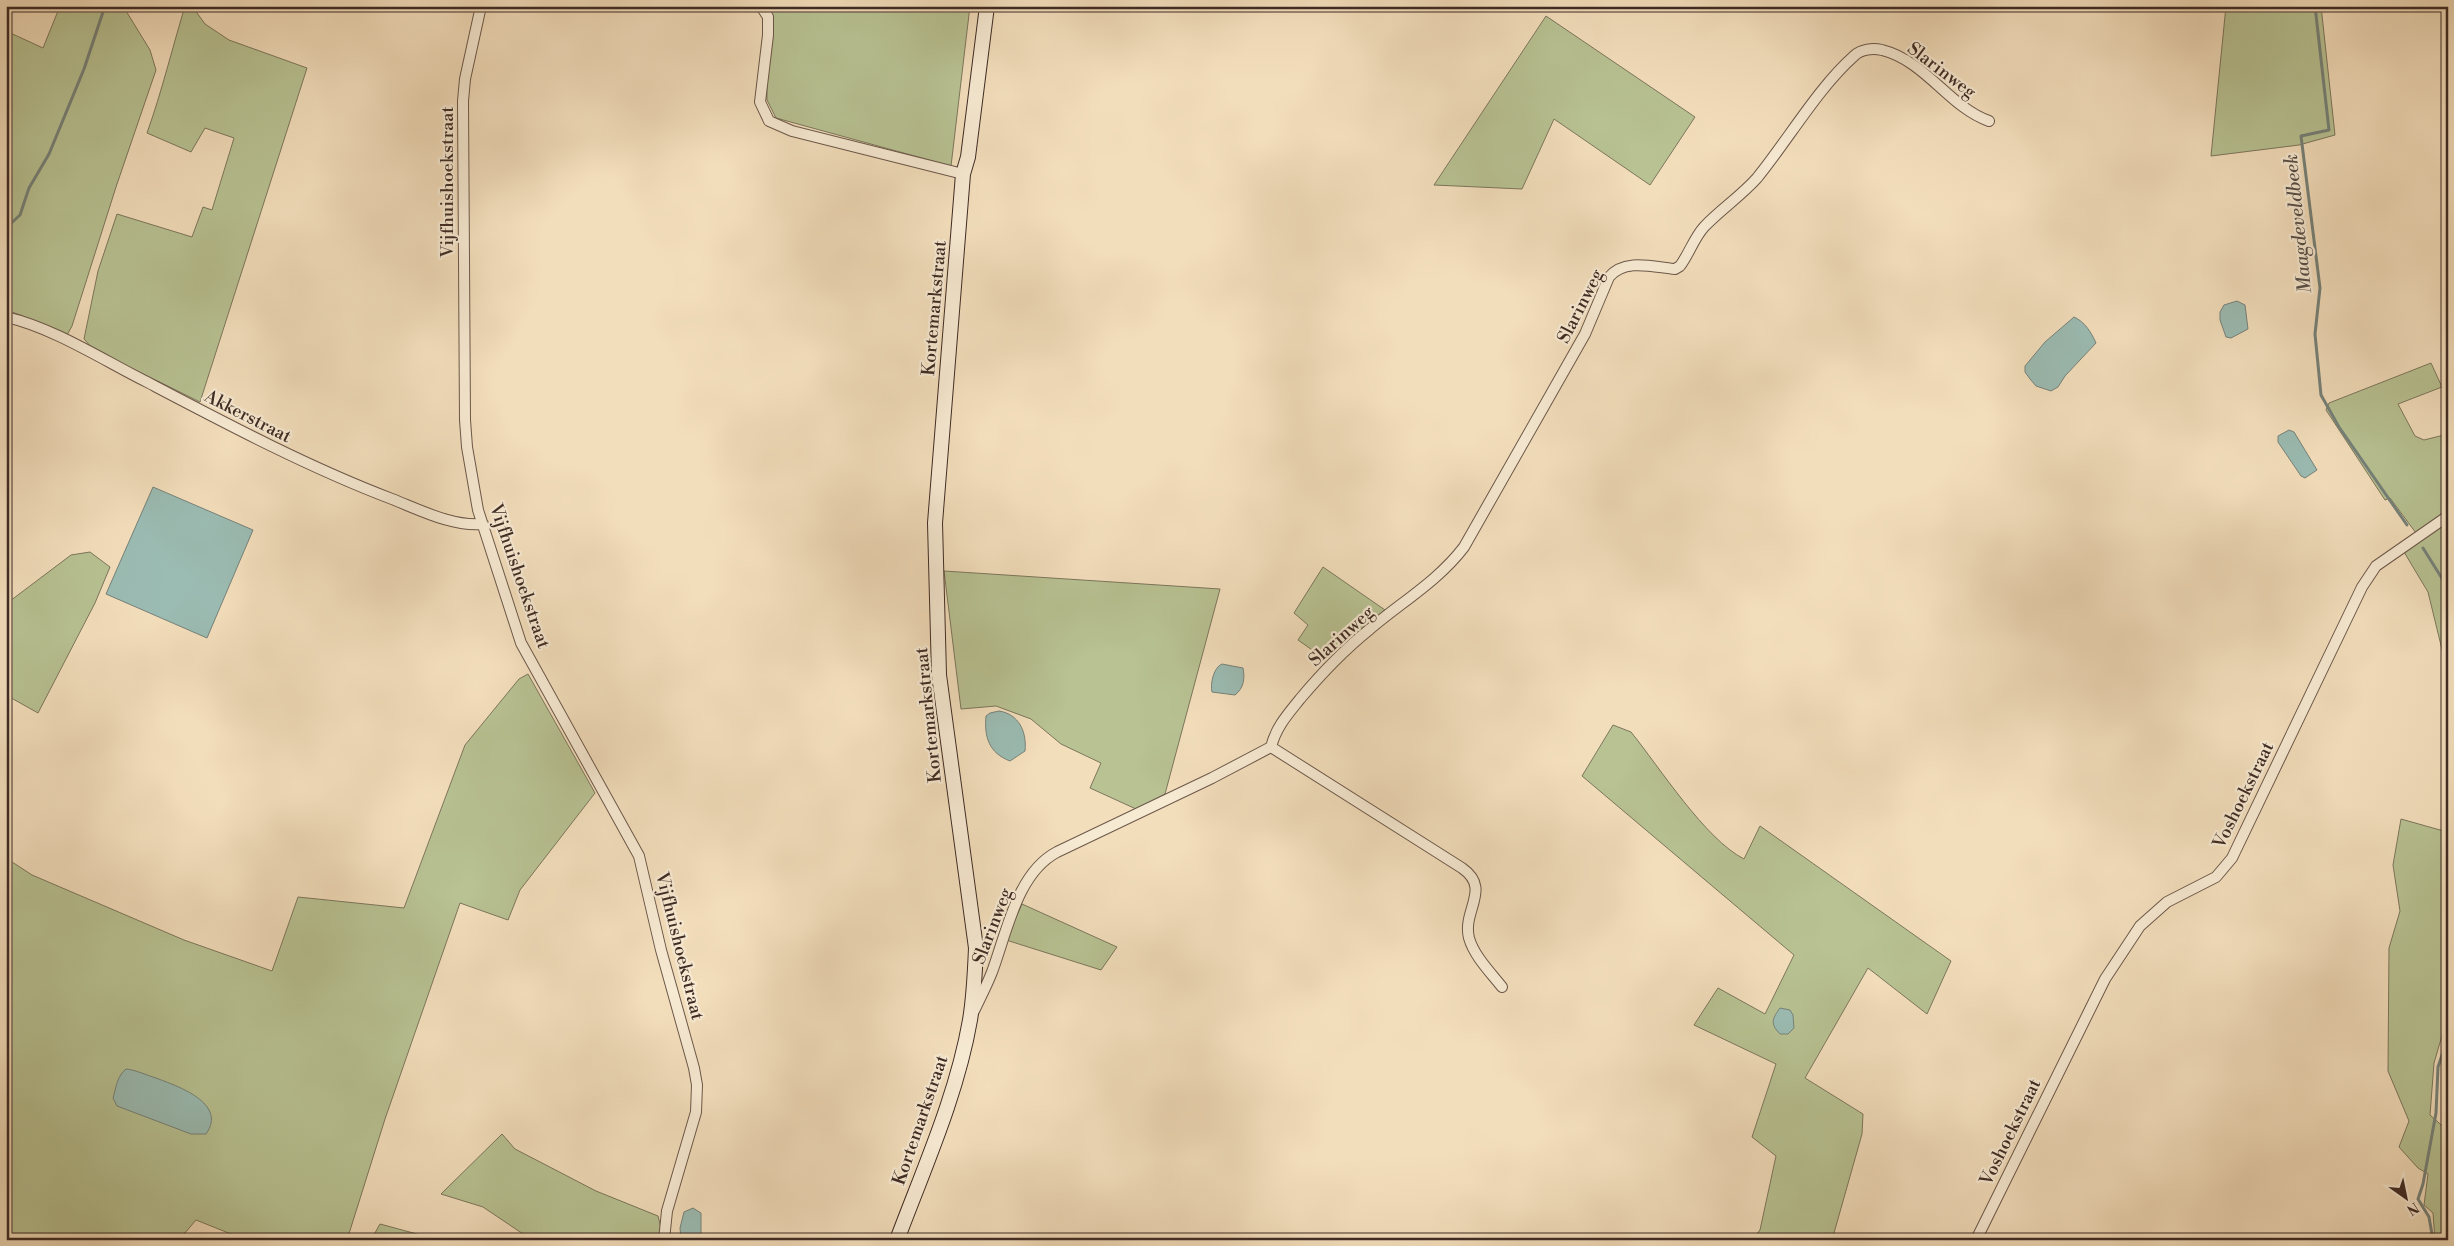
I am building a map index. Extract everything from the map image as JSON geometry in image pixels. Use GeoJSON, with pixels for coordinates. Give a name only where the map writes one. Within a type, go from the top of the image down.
{"type":"FeatureCollection","features":[{"type":"Feature","properties":{"kind":"street","name":"Vijfhuishoekstraat"},"geometry":{"type":"LineString","coordinates":[[481,6],[463,101],[462,192],[465,420],[472,478],[483,524],[521,642],[639,856],[661,950],[689,1045],[697,1085],[696,1112],[667,1211],[664,1240]]}},
{"type":"Feature","properties":{"kind":"street"},"geometry":{"type":"LineString","coordinates":[[761,6],[768,17],[768,35],[760,102],[769,121],[792,131],[963,174]]}},
{"type":"Feature","properties":{"kind":"street","name":"Kortemarkstraat"},"geometry":{"type":"LineString","coordinates":[[897,1240],[941,1124],[955,1080],[970,1020],[976,948],[939,675],[935,523],[963,174],[968,158],[987,6]]}},
{"type":"Feature","properties":{"kind":"street","name":"Slarinweg"},"geometry":{"type":"LineString","coordinates":[[970,1020],[991,974],[1021,893],[1040,864],[1057,852],[1212,778],[1271,747],[1274,735],[1282,722],[1311,686],[1371,628],[1422,591],[1449,567],[1464,547],[1585,334],[1609,277],[1614,271],[1628,265],[1676,269],[1680,266],[1702,230],[1756,179],[1833,79],[1854,55],[1867,49],[1893,54],[1930,77],[1976,117],[1989,121]]}},
{"type":"Feature","properties":{"kind":"street","name":"Akkerstraat"},"geometry":{"type":"LineString","coordinates":[[6,317],[24,322],[80,347],[198,409],[351,484],[442,517],[472,525],[483,524]]}},
{"type":"Feature","properties":{"kind":"street","name":"Voshoekstraat"},"geometry":{"type":"LineString","coordinates":[[1976,1240],[2105,979],[2140,926],[2167,902],[2216,877],[2232,858],[2362,587],[2376,566],[2448,516]]}},
{"type":"Feature","properties":{"kind":"street"},"geometry":{"type":"LineString","coordinates":[[1271,747],[1474,878],[1477,889],[1467,925],[1470,941],[1486,968],[1502,987]]}},
{"type":"Feature","properties":{"kind":"green space"},"geometry":{"type":"Polygon","coordinates":[[[60,6],[123,6],[150,50],[156,70],[116,187],[72,326],[67,335],[6,311],[6,31],[43,48],[60,6]]]}},
{"type":"Feature","properties":{"kind":"green space"},"geometry":{"type":"Polygon","coordinates":[[[185,6],[192,6],[205,24],[229,40],[307,68],[200,402],[93,349],[84,339],[98,271],[117,214],[192,237],[203,207],[212,210],[234,138],[205,128],[191,152],[147,133],[185,6]]]}},
{"type":"Feature","properties":{"kind":"green space"},"geometry":{"type":"Polygon","coordinates":[[[766,6],[970,6],[951,166],[776,118],[767,100],[766,6]]]}},
{"type":"Feature","properties":{"kind":"green space"},"geometry":{"type":"Polygon","coordinates":[[[2226,6],[2321,6],[2335,135],[2299,145],[2211,156],[2226,6]]]}},
{"type":"Feature","properties":{"kind":"green space"},"geometry":{"type":"Polygon","coordinates":[[[1546,16],[1695,117],[1650,185],[1554,119],[1522,189],[1434,185],[1546,16]]]}},
{"type":"Feature","properties":{"kind":"green space"},"geometry":{"type":"Polygon","coordinates":[[[2431,363],[2442,387],[2398,404],[2415,436],[2424,440],[2448,434],[2448,509],[2436,523],[2416,533],[2390,498],[2385,500],[2326,410],[2329,403],[2431,363]]]}},
{"type":"Feature","properties":{"kind":"green space"},"geometry":{"type":"Polygon","coordinates":[[[2448,524],[2448,674],[2428,592],[2404,552],[2437,528],[2448,524]]]}},
{"type":"Feature","properties":{"kind":"green space"},"geometry":{"type":"Polygon","coordinates":[[[90,552],[110,567],[95,603],[38,713],[6,695],[6,604],[71,555],[90,552]]]}},
{"type":"Feature","properties":{"kind":"green space"},"geometry":{"type":"Polygon","coordinates":[[[1323,567],[1385,610],[1325,659],[1298,640],[1308,625],[1294,613],[1323,567]]]}},
{"type":"Feature","properties":{"kind":"green space"},"geometry":{"type":"Polygon","coordinates":[[[944,571],[1220,589],[1165,794],[1136,809],[1090,788],[1101,763],[1061,744],[1031,719],[996,706],[961,709],[944,571]]]}},
{"type":"Feature","properties":{"kind":"green space"},"geometry":{"type":"Polygon","coordinates":[[[528,674],[595,793],[520,890],[508,920],[460,903],[385,1119],[347,1240],[246,1240],[196,1220],[179,1240],[6,1240],[6,858],[32,875],[184,940],[272,971],[298,897],[404,908],[465,745],[519,679],[528,674]]]}},
{"type":"Feature","properties":{"kind":"green space"},"geometry":{"type":"Polygon","coordinates":[[[1613,725],[1631,732],[1699,820],[1729,849],[1744,859],[1760,826],[1951,961],[1927,1014],[1868,968],[1805,1078],[1863,1114],[1862,1134],[1832,1240],[1752,1240],[1760,1230],[1776,1156],[1752,1137],[1776,1064],[1694,1025],[1718,988],[1765,1014],[1794,955],[1582,776],[1613,725]]]}},
{"type":"Feature","properties":{"kind":"green space"},"geometry":{"type":"Polygon","coordinates":[[[2401,819],[2440,830],[2448,830],[2446,1022],[2434,1063],[2430,1115],[2448,1131],[2448,1240],[2435,1240],[2433,1213],[2424,1205],[2428,1174],[2418,1168],[2399,1147],[2409,1121],[2388,1071],[2389,948],[2400,911],[2393,865],[2401,819]]]}},
{"type":"Feature","properties":{"kind":"green space"},"geometry":{"type":"Polygon","coordinates":[[[1022,904],[1117,947],[1101,970],[1006,940],[1022,904]]]}},
{"type":"Feature","properties":{"kind":"green space"},"geometry":{"type":"Polygon","coordinates":[[[502,1134],[515,1149],[596,1191],[658,1216],[662,1232],[661,1240],[532,1240],[483,1207],[441,1194],[502,1134]]]}},
{"type":"Feature","properties":{"kind":"green space"},"geometry":{"type":"Polygon","coordinates":[[[380,1224],[439,1240],[371,1240],[380,1224]]]}},
{"type":"Feature","properties":{"kind":"water"},"geometry":{"type":"Polygon","coordinates":[[[2237,301],[2245,305],[2248,329],[2231,338],[2226,337],[2220,320],[2220,312],[2224,305],[2237,301]]]}},
{"type":"Feature","properties":{"kind":"water"},"geometry":{"type":"Polygon","coordinates":[[[2074,317],[2087,328],[2096,343],[2065,376],[2058,387],[2051,391],[2036,386],[2025,372],[2025,366],[2045,342],[2074,317]]]}},
{"type":"Feature","properties":{"kind":"water"},"geometry":{"type":"Polygon","coordinates":[[[2289,430],[2294,432],[2317,470],[2305,478],[2301,476],[2278,442],[2278,436],[2289,430]]]}},
{"type":"Feature","properties":{"kind":"water"},"geometry":{"type":"Polygon","coordinates":[[[153,487],[253,530],[207,638],[106,594],[153,487]]]}},
{"type":"Feature","properties":{"kind":"water"},"geometry":{"type":"Polygon","coordinates":[[[1222,664],[1243,668],[1243,683],[1235,695],[1212,692],[1213,676],[1217,668],[1222,664]]]}},
{"type":"Feature","properties":{"kind":"water"},"geometry":{"type":"Polygon","coordinates":[[[999,711],[1017,720],[1025,737],[1025,751],[1010,761],[997,754],[987,737],[986,716],[999,711]]]}},
{"type":"Feature","properties":{"kind":"water"},"geometry":{"type":"Polygon","coordinates":[[[1780,1008],[1790,1010],[1793,1015],[1794,1028],[1788,1034],[1780,1034],[1773,1024],[1775,1015],[1780,1008]]]}},
{"type":"Feature","properties":{"kind":"water"},"geometry":{"type":"Polygon","coordinates":[[[126,1069],[165,1081],[197,1097],[210,1113],[211,1123],[206,1134],[191,1134],[117,1106],[113,1098],[119,1079],[126,1069]]]}},
{"type":"Feature","properties":{"kind":"water"},"geometry":{"type":"Polygon","coordinates":[[[693,1208],[701,1213],[701,1240],[681,1240],[680,1228],[684,1212],[693,1208]]]}},
{"type":"Feature","properties":{"kind":"waterway"},"geometry":{"type":"LineString","coordinates":[[6,228],[20,215],[29,188],[49,154],[84,69],[105,6]]}},
{"type":"Feature","properties":{"kind":"waterway","name":"Maagdeveldbeek"},"geometry":{"type":"LineString","coordinates":[[2315,6],[2329,130],[2301,136],[2320,288],[2315,334],[2321,395],[2339,427],[2407,525]]}},
{"type":"Feature","properties":{"kind":"waterway","name":"Maagdeveldbeek"},"geometry":{"type":"LineString","coordinates":[[2423,548],[2448,588]]}},
{"type":"Feature","properties":{"kind":"waterway","name":"Maagdeveldbeek"},"geometry":{"type":"LineString","coordinates":[[2433,1240],[2429,1217],[2418,1199],[2423,1184],[2436,1113],[2438,1067],[2448,1037]]}}]}
